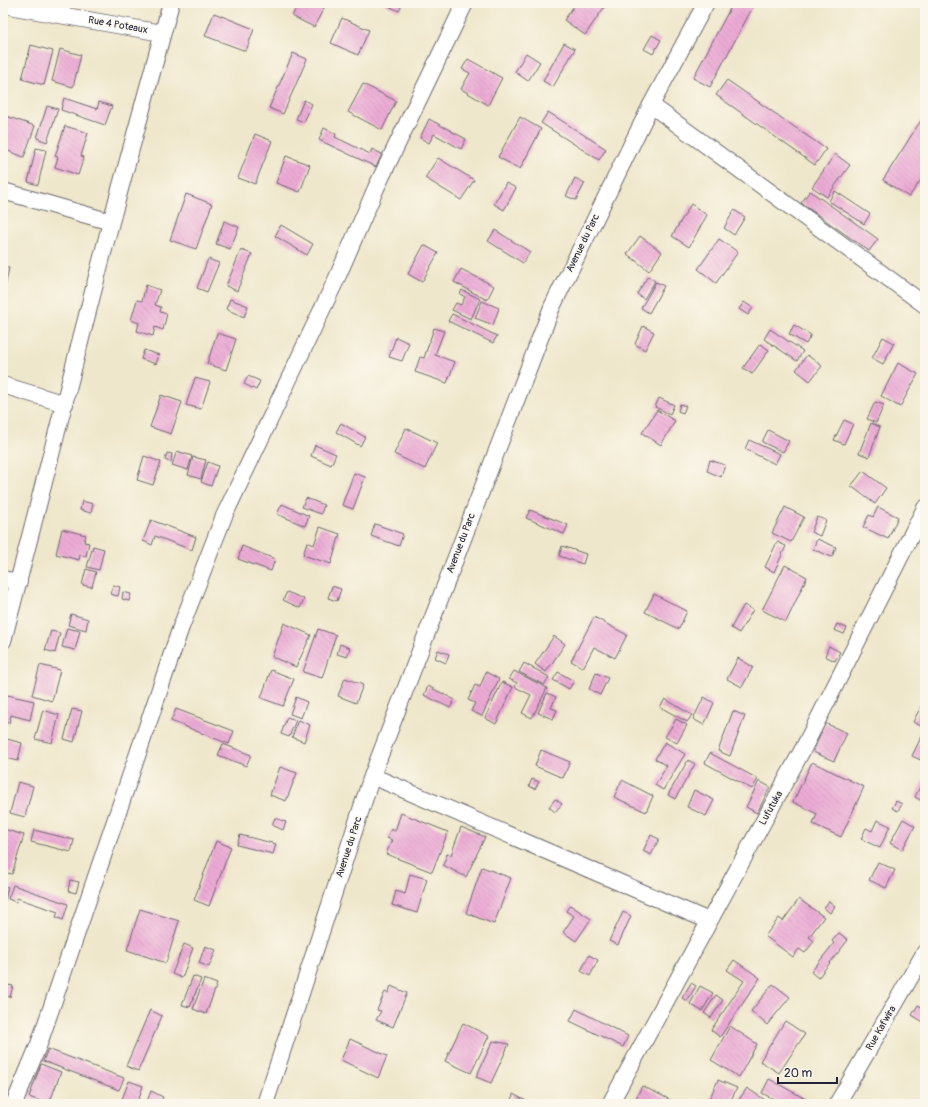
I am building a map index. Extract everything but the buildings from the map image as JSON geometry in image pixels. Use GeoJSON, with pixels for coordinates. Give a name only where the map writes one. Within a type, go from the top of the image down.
{"type":"FeatureCollection","features":[{"type":"Feature","properties":{"kind":"street"},"geometry":{"type":"LineString","coordinates":[[3,641],[111,222],[171,3]]}},
{"type":"Feature","properties":{"kind":"street"},"geometry":{"type":"LineString","coordinates":[[14,1104],[39,1044],[180,627],[224,516],[336,280],[376,188],[465,3]]}},
{"type":"Feature","properties":{"kind":"street","name":"Avenue du Parc"},"geometry":{"type":"LineString","coordinates":[[266,1104],[372,776],[552,307],[651,104],[706,3]]}},
{"type":"Feature","properties":{"kind":"street","name":"Rue 4 Poteaux"},"geometry":{"type":"LineString","coordinates":[[3,5],[162,33]]}},
{"type":"Feature","properties":{"kind":"street"},"geometry":{"type":"LineString","coordinates":[[651,104],[925,305]]}},
{"type":"Feature","properties":{"kind":"street"},"geometry":{"type":"LineString","coordinates":[[3,190],[111,222]]}},
{"type":"Feature","properties":{"kind":"street"},"geometry":{"type":"LineString","coordinates":[[3,385],[65,404]]}},
{"type":"Feature","properties":{"kind":"street","name":"Lufutuka"},"geometry":{"type":"LineString","coordinates":[[610,1104],[804,748],[925,508]]}},
{"type":"Feature","properties":{"kind":"street"},"geometry":{"type":"LineString","coordinates":[[3,579],[19,582]]}},
{"type":"Feature","properties":{"kind":"street"},"geometry":{"type":"LineString","coordinates":[[372,776],[709,921]]}},
{"type":"Feature","properties":{"kind":"street","name":"Rue Kafwira"},"geometry":{"type":"LineString","coordinates":[[837,1104],[925,952]]}}]}
